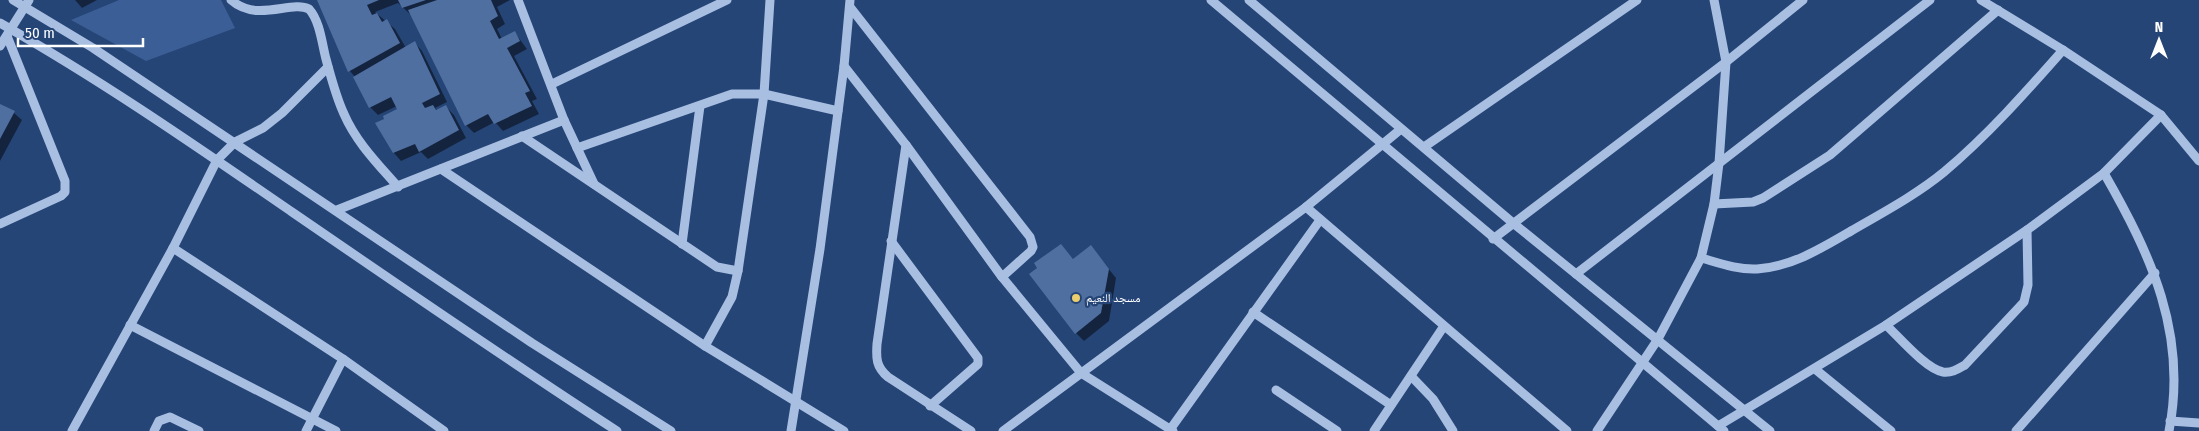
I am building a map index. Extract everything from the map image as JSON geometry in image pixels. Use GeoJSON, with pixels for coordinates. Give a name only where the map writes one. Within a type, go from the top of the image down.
{"type":"FeatureCollection","features":[{"type":"Feature","properties":{"kind":"street"},"geometry":{"type":"LineString","coordinates":[[14,0],[27,3],[532,343],[671,431]]}},
{"type":"Feature","properties":{"kind":"street"},"geometry":{"type":"LineString","coordinates":[[231,0],[240,7],[265,8],[286,2],[301,3],[309,8],[317,26],[343,113],[355,135],[398,187]]}},
{"type":"Feature","properties":{"kind":"street"},"geometry":{"type":"LineString","coordinates":[[265,8],[271,0]]}},
{"type":"Feature","properties":{"kind":"street"},"geometry":{"type":"LineString","coordinates":[[518,0],[552,84],[564,120],[595,185]]}},
{"type":"Feature","properties":{"kind":"street"},"geometry":{"type":"LineString","coordinates":[[552,84],[727,0]]}},
{"type":"Feature","properties":{"kind":"street"},"geometry":{"type":"LineString","coordinates":[[705,346],[732,297],[738,271],[764,94],[770,0]]}},
{"type":"Feature","properties":{"kind":"street"},"geometry":{"type":"LineString","coordinates":[[1211,0],[1493,239],[1721,428],[1746,410],[1886,325],[2027,230],[2104,173],[2161,114]]}},
{"type":"Feature","properties":{"kind":"street"},"geometry":{"type":"LineString","coordinates":[[1249,0],[1513,223],[1770,431]]}},
{"type":"Feature","properties":{"kind":"street"},"geometry":{"type":"LineString","coordinates":[[1424,147],[1637,0]]}},
{"type":"Feature","properties":{"kind":"street"},"geometry":{"type":"LineString","coordinates":[[1597,431],[1658,339],[1701,258],[1714,204],[1719,163],[1726,62],[1714,0]]}},
{"type":"Feature","properties":{"kind":"street"},"geometry":{"type":"LineString","coordinates":[[1493,239],[1726,62],[1803,0]]}},
{"type":"Feature","properties":{"kind":"street"},"geometry":{"type":"LineString","coordinates":[[1576,274],[1930,0]]}},
{"type":"Feature","properties":{"kind":"street"},"geometry":{"type":"LineString","coordinates":[[1982,0],[2161,114],[2199,161]]}},
{"type":"Feature","properties":{"kind":"street"},"geometry":{"type":"LineString","coordinates":[[0,46],[27,3]]}},
{"type":"Feature","properties":{"kind":"street"},"geometry":{"type":"LineString","coordinates":[[791,431],[820,249],[844,66],[850,3]]}},
{"type":"Feature","properties":{"kind":"street"},"geometry":{"type":"LineString","coordinates":[[850,3],[1030,237],[1033,247],[1031,251],[1002,277]]}},
{"type":"Feature","properties":{"kind":"street"},"geometry":{"type":"LineString","coordinates":[[1714,204],[1752,202],[1763,198],[1830,155],[1998,10]]}},
{"type":"Feature","properties":{"kind":"street"},"geometry":{"type":"LineString","coordinates":[[0,23],[9,32],[78,69],[217,160],[519,368],[617,431]]}},
{"type":"Feature","properties":{"kind":"street"},"geometry":{"type":"LineString","coordinates":[[0,224],[61,196],[66,188],[9,32]]}},
{"type":"Feature","properties":{"kind":"street"},"geometry":{"type":"LineString","coordinates":[[1701,258],[1738,268],[1757,269],[1788,263],[1819,249],[1896,205],[1943,172],[2017,101],[2063,50]]}},
{"type":"Feature","properties":{"kind":"street"},"geometry":{"type":"LineString","coordinates":[[844,66],[906,145],[1002,277],[1081,373],[1171,431],[1253,312],[1320,220]]}},
{"type":"Feature","properties":{"kind":"street"},"geometry":{"type":"LineString","coordinates":[[72,431],[173,248],[217,160],[235,142],[263,128],[282,113],[328,67]]}},
{"type":"Feature","properties":{"kind":"street"},"geometry":{"type":"LineString","coordinates":[[577,148],[732,94],[764,94],[838,111]]}},
{"type":"Feature","properties":{"kind":"street"},"geometry":{"type":"LineString","coordinates":[[682,244],[700,106]]}},
{"type":"Feature","properties":{"kind":"street"},"geometry":{"type":"LineString","coordinates":[[337,210],[564,120]]}},
{"type":"Feature","properties":{"kind":"street"},"geometry":{"type":"LineString","coordinates":[[1003,431],[1306,207],[1401,130]]}},
{"type":"Feature","properties":{"kind":"street"},"geometry":{"type":"LineString","coordinates":[[522,136],[717,267],[738,271]]}},
{"type":"Feature","properties":{"kind":"street"},"geometry":{"type":"LineString","coordinates":[[906,145],[877,344],[877,362],[880,370],[888,377],[971,431]]}},
{"type":"Feature","properties":{"kind":"street"},"geometry":{"type":"LineString","coordinates":[[441,169],[705,346],[844,431]]}},
{"type":"Feature","properties":{"kind":"street"},"geometry":{"type":"LineString","coordinates":[[2104,173],[2132,221],[2155,273],[2172,344],[2174,393],[2170,426],[2199,423]]}},
{"type":"Feature","properties":{"kind":"street"},"geometry":{"type":"LineString","coordinates":[[1306,207],[1567,431]]}},
{"type":"Feature","properties":{"kind":"street"},"geometry":{"type":"LineString","coordinates":[[1886,325],[1934,370],[1945,373],[1956,371],[1965,365],[2024,302],[2028,285],[2027,230]]}},
{"type":"Feature","properties":{"kind":"street"},"geometry":{"type":"LineString","coordinates":[[891,241],[979,361],[978,364],[930,406]]}},
{"type":"Feature","properties":{"kind":"street"},"geometry":{"type":"LineString","coordinates":[[173,248],[343,359],[444,431]]}},
{"type":"Feature","properties":{"kind":"street"},"geometry":{"type":"LineString","coordinates":[[2016,431],[2155,273]]}},
{"type":"Feature","properties":{"kind":"street"},"geometry":{"type":"LineString","coordinates":[[1253,312],[1391,406]]}},
{"type":"Feature","properties":{"kind":"street"},"geometry":{"type":"LineString","coordinates":[[130,324],[336,431]]}},
{"type":"Feature","properties":{"kind":"street"},"geometry":{"type":"LineString","coordinates":[[1374,431],[1444,326]]}},
{"type":"Feature","properties":{"kind":"street"},"geometry":{"type":"LineString","coordinates":[[306,431],[343,359]]}},
{"type":"Feature","properties":{"kind":"street"},"geometry":{"type":"LineString","coordinates":[[1815,369],[1891,431]]}},
{"type":"Feature","properties":{"kind":"street"},"geometry":{"type":"LineString","coordinates":[[1411,376],[1433,399],[1453,431]]}},
{"type":"Feature","properties":{"kind":"street"},"geometry":{"type":"LineString","coordinates":[[1276,390],[1337,431]]}},
{"type":"Feature","properties":{"kind":"street"},"geometry":{"type":"LineString","coordinates":[[154,431],[159,421],[170,416],[199,431]]}},
{"type":"Feature","properties":{"kind":"shaded area"},"geometry":{"type":"Polygon","coordinates":[[[119,0],[221,0],[235,28],[146,61],[71,20],[119,0]]]}},
{"type":"Feature","properties":{"kind":"building"},"geometry":{"type":"Polygon","coordinates":[[[317,0],[379,0],[367,5],[372,15],[377,13],[382,22],[387,19],[400,43],[348,72],[317,0]]]}},
{"type":"Feature","properties":{"kind":"building"},"geometry":{"type":"Polygon","coordinates":[[[398,0],[426,0],[402,8],[398,0]]]}},
{"type":"Feature","properties":{"kind":"building"},"geometry":{"type":"Polygon","coordinates":[[[437,0],[491,0],[498,16],[490,21],[499,39],[515,31],[520,41],[507,48],[530,91],[525,93],[532,106],[494,124],[488,114],[465,126],[408,10],[437,0]]]}},
{"type":"Feature","properties":{"kind":"building"},"geometry":{"type":"Polygon","coordinates":[[[415,41],[440,94],[422,103],[425,108],[433,105],[436,110],[446,105],[459,130],[419,152],[415,144],[393,153],[375,123],[384,119],[383,116],[397,109],[391,97],[369,108],[353,77],[415,41]]]}},
{"type":"Feature","properties":{"kind":"building"},"geometry":{"type":"Polygon","coordinates":[[[0,104],[15,111],[0,139],[0,104]]]}},
{"type":"Feature","properties":{"kind":"building","name":"مسجد النعيم"},"geometry":{"type":"Polygon","coordinates":[[[1061,244],[1073,259],[1091,245],[1109,269],[1101,313],[1075,334],[1029,274],[1037,268],[1034,263],[1061,244]]]}},
{"type":"Feature","properties":{"kind":"place","name":"مسجد النعيم"},"geometry":{"type":"Point","coordinates":[1076,298]}}]}
